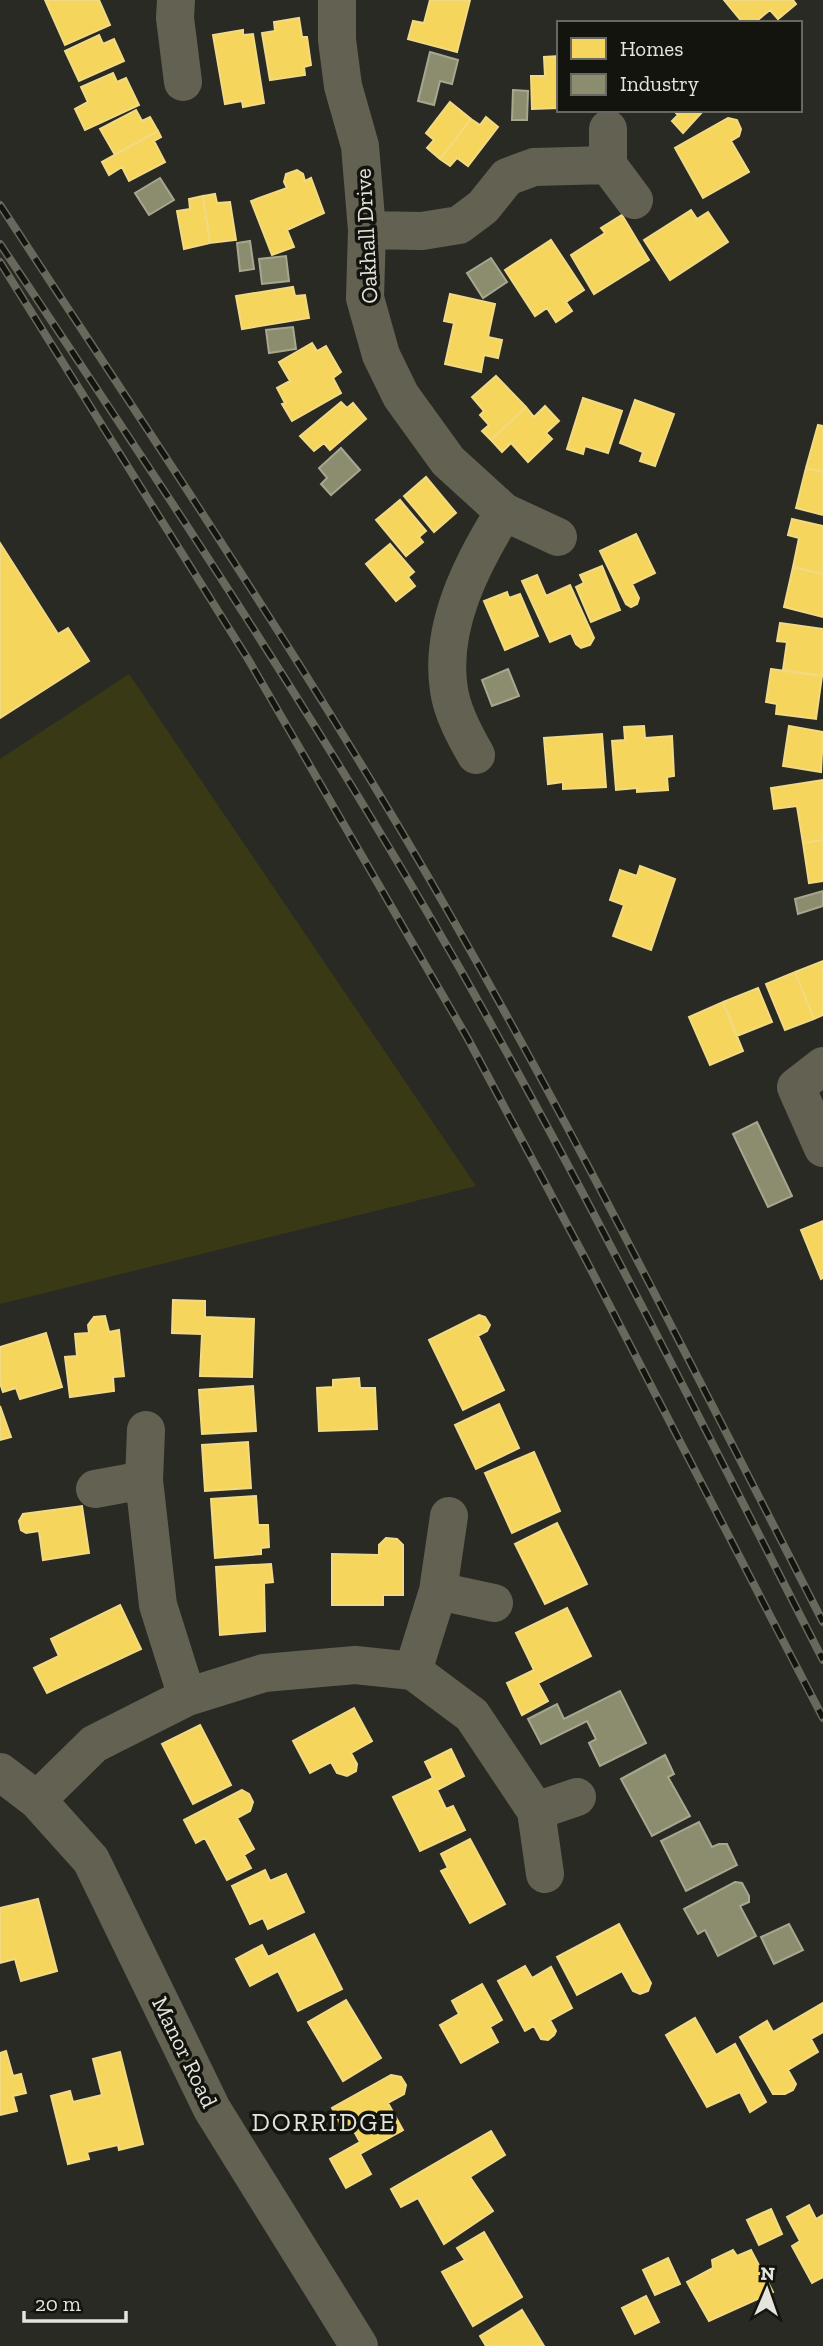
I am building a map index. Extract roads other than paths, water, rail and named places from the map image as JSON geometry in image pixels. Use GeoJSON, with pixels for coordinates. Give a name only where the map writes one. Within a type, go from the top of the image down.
{"type":"FeatureCollection","features":[{"type":"Feature","properties":{"kind":"street"},"geometry":{"type":"LineString","coordinates":[[176,0],[175,18],[183,82]]}},
{"type":"Feature","properties":{"kind":"street","name":"Oakhall Drive"},"geometry":{"type":"LineString","coordinates":[[337,0],[337,40],[343,86],[360,146],[367,230],[366,298],[381,355],[401,396],[449,461],[504,512],[558,537]]}},
{"type":"Feature","properties":{"kind":"street"},"geometry":{"type":"LineString","coordinates":[[367,230],[422,231],[459,225],[483,206],[507,177],[608,147],[635,200]]}},
{"type":"Feature","properties":{"kind":"street"},"geometry":{"type":"LineString","coordinates":[[476,755],[466,738],[449,691],[447,655],[461,592],[477,556],[504,512]]}},
{"type":"Feature","properties":{"kind":"street"},"geometry":{"type":"LineString","coordinates":[[823,1066],[796,1087],[823,1148]]}},
{"type":"Feature","properties":{"kind":"street"},"geometry":{"type":"LineString","coordinates":[[146,1430],[144,1480],[159,1605],[187,1697]]}},
{"type":"Feature","properties":{"kind":"street"},"geometry":{"type":"LineString","coordinates":[[95,1489],[144,1480]]}},
{"type":"Feature","properties":{"kind":"street"},"geometry":{"type":"LineString","coordinates":[[414,1671],[438,1591],[449,1516]]}},
{"type":"Feature","properties":{"kind":"street"},"geometry":{"type":"LineString","coordinates":[[438,1591],[494,1603]]}},
{"type":"Feature","properties":{"kind":"street"},"geometry":{"type":"LineString","coordinates":[[37,1800],[94,1744],[187,1697],[264,1673],[355,1665],[414,1671],[472,1715],[536,1811],[545,1874]]}},
{"type":"Feature","properties":{"kind":"street","name":"Manor Road"},"geometry":{"type":"LineString","coordinates":[[0,1772],[37,1800],[91,1860],[212,2109],[359,2346]]}},
{"type":"Feature","properties":{"kind":"street"},"geometry":{"type":"LineString","coordinates":[[536,1811],[577,1797]]}},
{"type":"Feature","properties":{"kind":"railway"},"geometry":{"type":"LineString","coordinates":[[0,205],[259,602],[409,844],[570,1133],[823,1622]]}},
{"type":"Feature","properties":{"kind":"railway"},"geometry":{"type":"LineString","coordinates":[[0,244],[178,512],[405,874],[507,1052],[690,1399],[823,1660]]}},
{"type":"Feature","properties":{"kind":"railway"},"geometry":{"type":"LineString","coordinates":[[0,262],[248,659],[468,1039],[586,1260],[823,1718]]}},
{"type":"Feature","properties":{"kind":"district","name":"DORRIDGE"},"geometry":{"type":"Point","coordinates":[324,2122]}}]}
